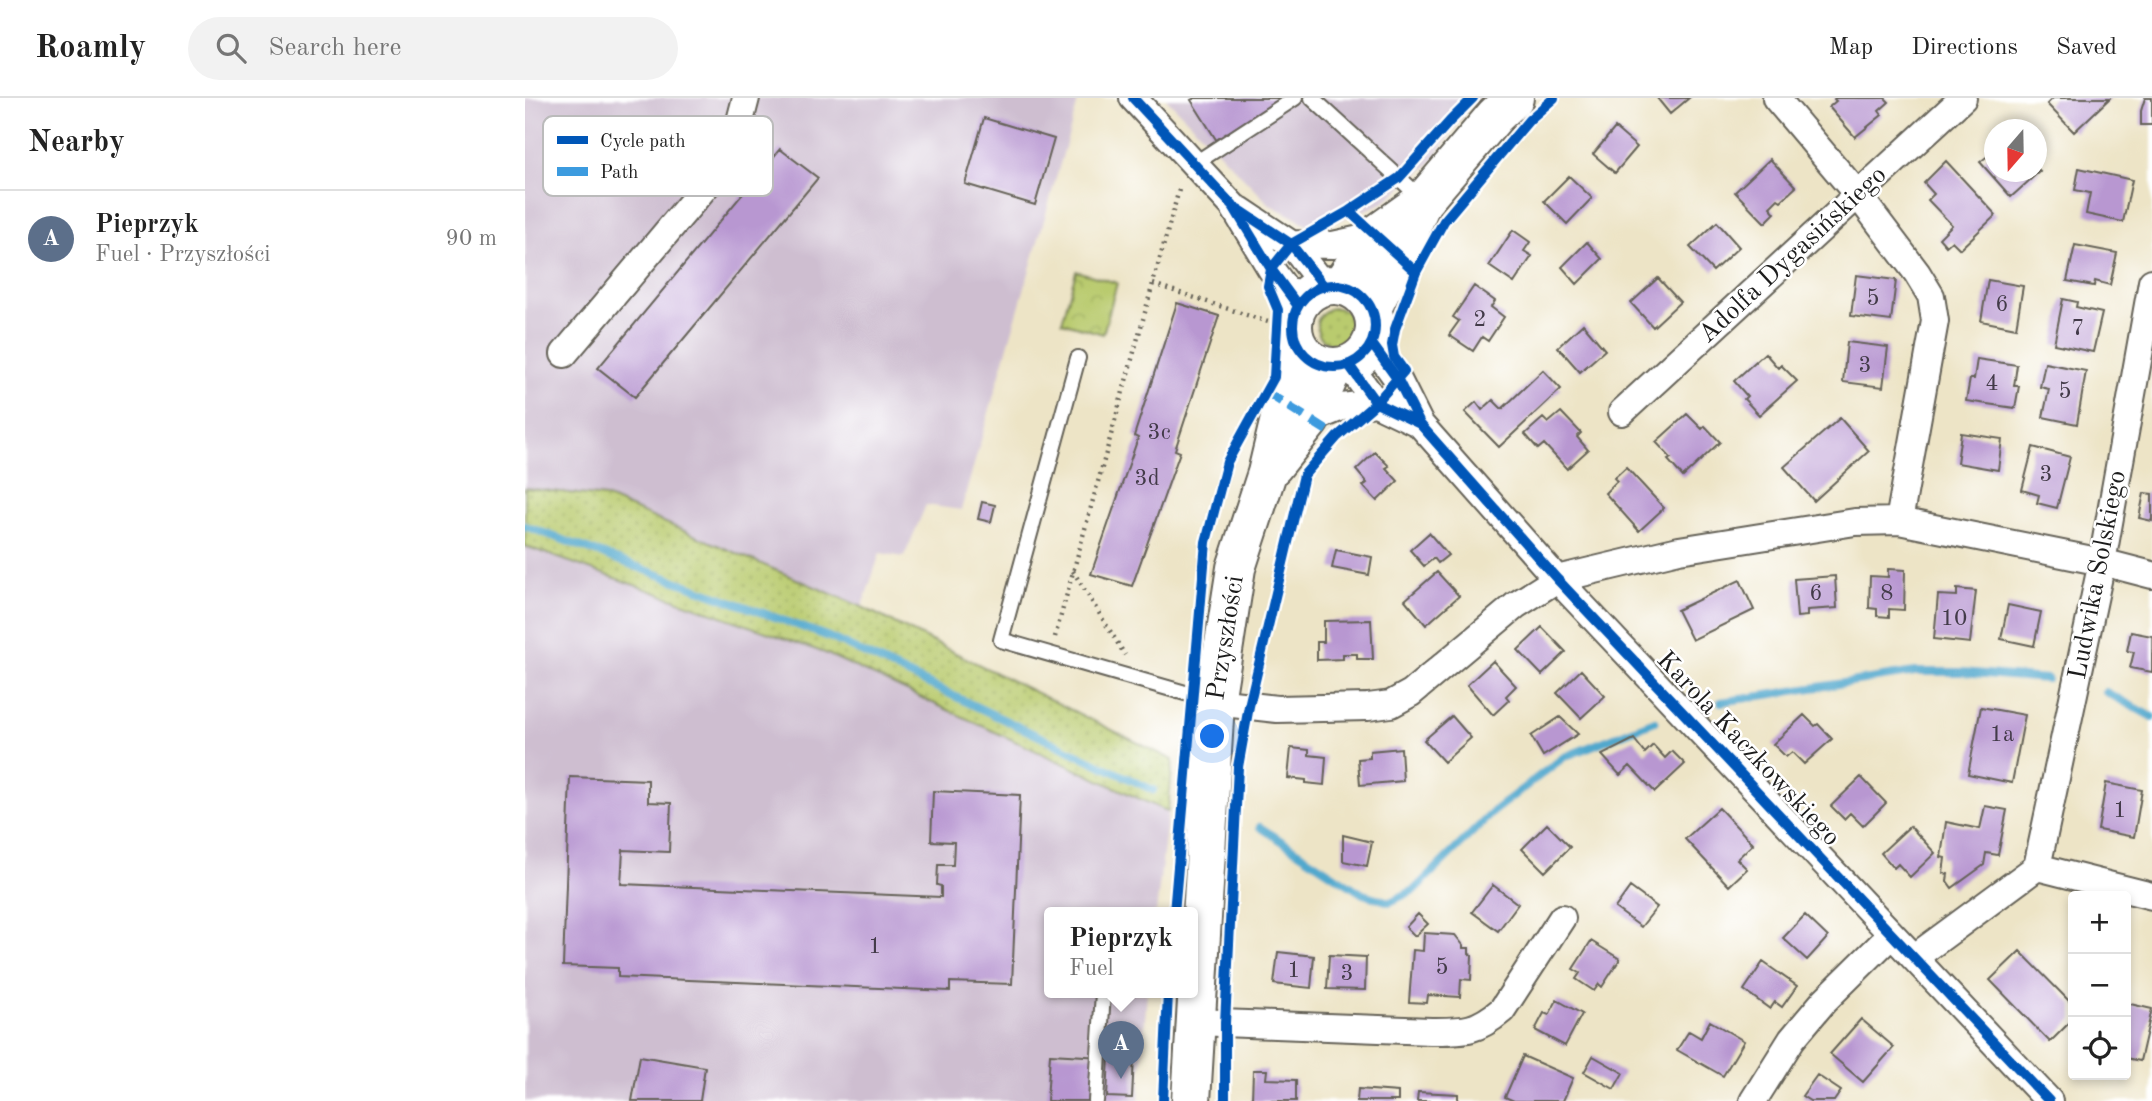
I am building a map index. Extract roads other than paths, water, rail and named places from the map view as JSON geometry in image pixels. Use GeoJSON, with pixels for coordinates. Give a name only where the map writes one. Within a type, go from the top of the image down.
{"type":"FeatureCollection","features":[{"type":"Feature","properties":{"kind":"street"},"geometry":{"type":"LineString","coordinates":[[741,116],[746,98]]}},
{"type":"Feature","properties":{"kind":"street","name":"Karola Kaczkowskiego"},"geometry":{"type":"LineString","coordinates":[[1133,98],[1233,205],[1291,244],[1330,326],[1376,403],[1420,424]]}},
{"type":"Feature","properties":{"kind":"street"},"geometry":{"type":"LineString","coordinates":[[1291,244],[1333,244],[1374,236],[1423,201],[1495,116],[1514,98]]}},
{"type":"Feature","properties":{"kind":"street"},"geometry":{"type":"LineString","coordinates":[[1776,98],[1858,195],[1917,273],[1931,296],[1935,321],[1899,521]]}},
{"type":"Feature","properties":{"kind":"street","name":"Adolfa Dygasińskiego"},"geometry":{"type":"LineString","coordinates":[[1622,412],[1963,98]]}},
{"type":"Feature","properties":{"kind":"street"},"geometry":{"type":"LineString","coordinates":[[564,354],[697,196]]}},
{"type":"Feature","properties":{"kind":"street"},"geometry":{"type":"LineString","coordinates":[[1330,326],[1398,257],[1423,201]]}},
{"type":"Feature","properties":{"kind":"street","name":"Karola Kaczkowskiego"},"geometry":{"type":"LineString","coordinates":[[1233,205],[1271,270],[1330,326],[1398,380],[1420,424],[1557,579],[2049,1101]]}},
{"type":"Feature","properties":{"kind":"street"},"geometry":{"type":"LineString","coordinates":[[1267,472],[1310,420],[1330,326],[1374,236]]}},
{"type":"Feature","properties":{"kind":"street","name":"Ludwika Solskiego"},"geometry":{"type":"LineString","coordinates":[[2037,867],[2102,562],[2152,282]]}},
{"type":"Feature","properties":{"kind":"street","name":"Przyszłości"},"geometry":{"type":"LineString","coordinates":[[1198,920],[1215,702],[1236,568],[1267,472],[1284,402],[1330,326]]}},
{"type":"Feature","properties":{"kind":"street"},"geometry":{"type":"LineString","coordinates":[[1310,420],[1342,407],[1376,403]]}},
{"type":"Feature","properties":{"kind":"street"},"geometry":{"type":"LineString","coordinates":[[1215,702],[1277,709],[1391,704],[1411,693],[1516,605],[1557,579],[1679,550],[1855,522],[1899,521],[2102,562],[2152,575]]}},
{"type":"Feature","properties":{"kind":"street"},"geometry":{"type":"LineString","coordinates":[[1915,957],[2037,867],[2152,896]]}},
{"type":"Feature","properties":{"kind":"street"},"geometry":{"type":"LineString","coordinates":[[1195,1022],[1431,1031],[1470,1030],[1491,1020],[1502,1010],[1562,918]]}},
{"type":"Feature","properties":{"kind":"street"},"geometry":{"type":"LineString","coordinates":[[1753,1101],[1792,1040],[1825,1001],[1891,935]]}},
{"type":"Feature","properties":{"kind":"street","name":"Przyszłości"},"geometry":{"type":"LineString","coordinates":[[1191,1101],[1195,998]]}},
{"type":"Feature","properties":{"kind":"lane"},"geometry":{"type":"LineString","coordinates":[[1194,164],[1295,98]]}},
{"type":"Feature","properties":{"kind":"lane"},"geometry":{"type":"LineString","coordinates":[[1312,98],[1423,201]]}},
{"type":"Feature","properties":{"kind":"lane"},"geometry":{"type":"LineString","coordinates":[[1078,358],[1001,640],[1215,702]]}},
{"type":"Feature","properties":{"kind":"lane"},"geometry":{"type":"LineString","coordinates":[[1095,1101],[1103,998]]}},
{"type":"Feature","properties":{"kind":"waterway"},"geometry":{"type":"LineString","coordinates":[[525,526],[829,637],[1153,790]]}},
{"type":"Feature","properties":{"kind":"waterway"},"geometry":{"type":"LineString","coordinates":[[1721,702],[1915,672],[1961,672],[2047,679]]}},
{"type":"Feature","properties":{"kind":"waterway"},"geometry":{"type":"LineString","coordinates":[[2106,692],[2152,717]]}},
{"type":"Feature","properties":{"kind":"waterway"},"geometry":{"type":"LineString","coordinates":[[1260,827],[1363,894],[1390,902],[1414,890],[1496,809],[1564,757],[1655,721]]}},
{"type":"Feature","properties":{"kind":"place","name":"Pieprzyk"},"geometry":{"type":"Point","coordinates":[1121,1079]}}]}
